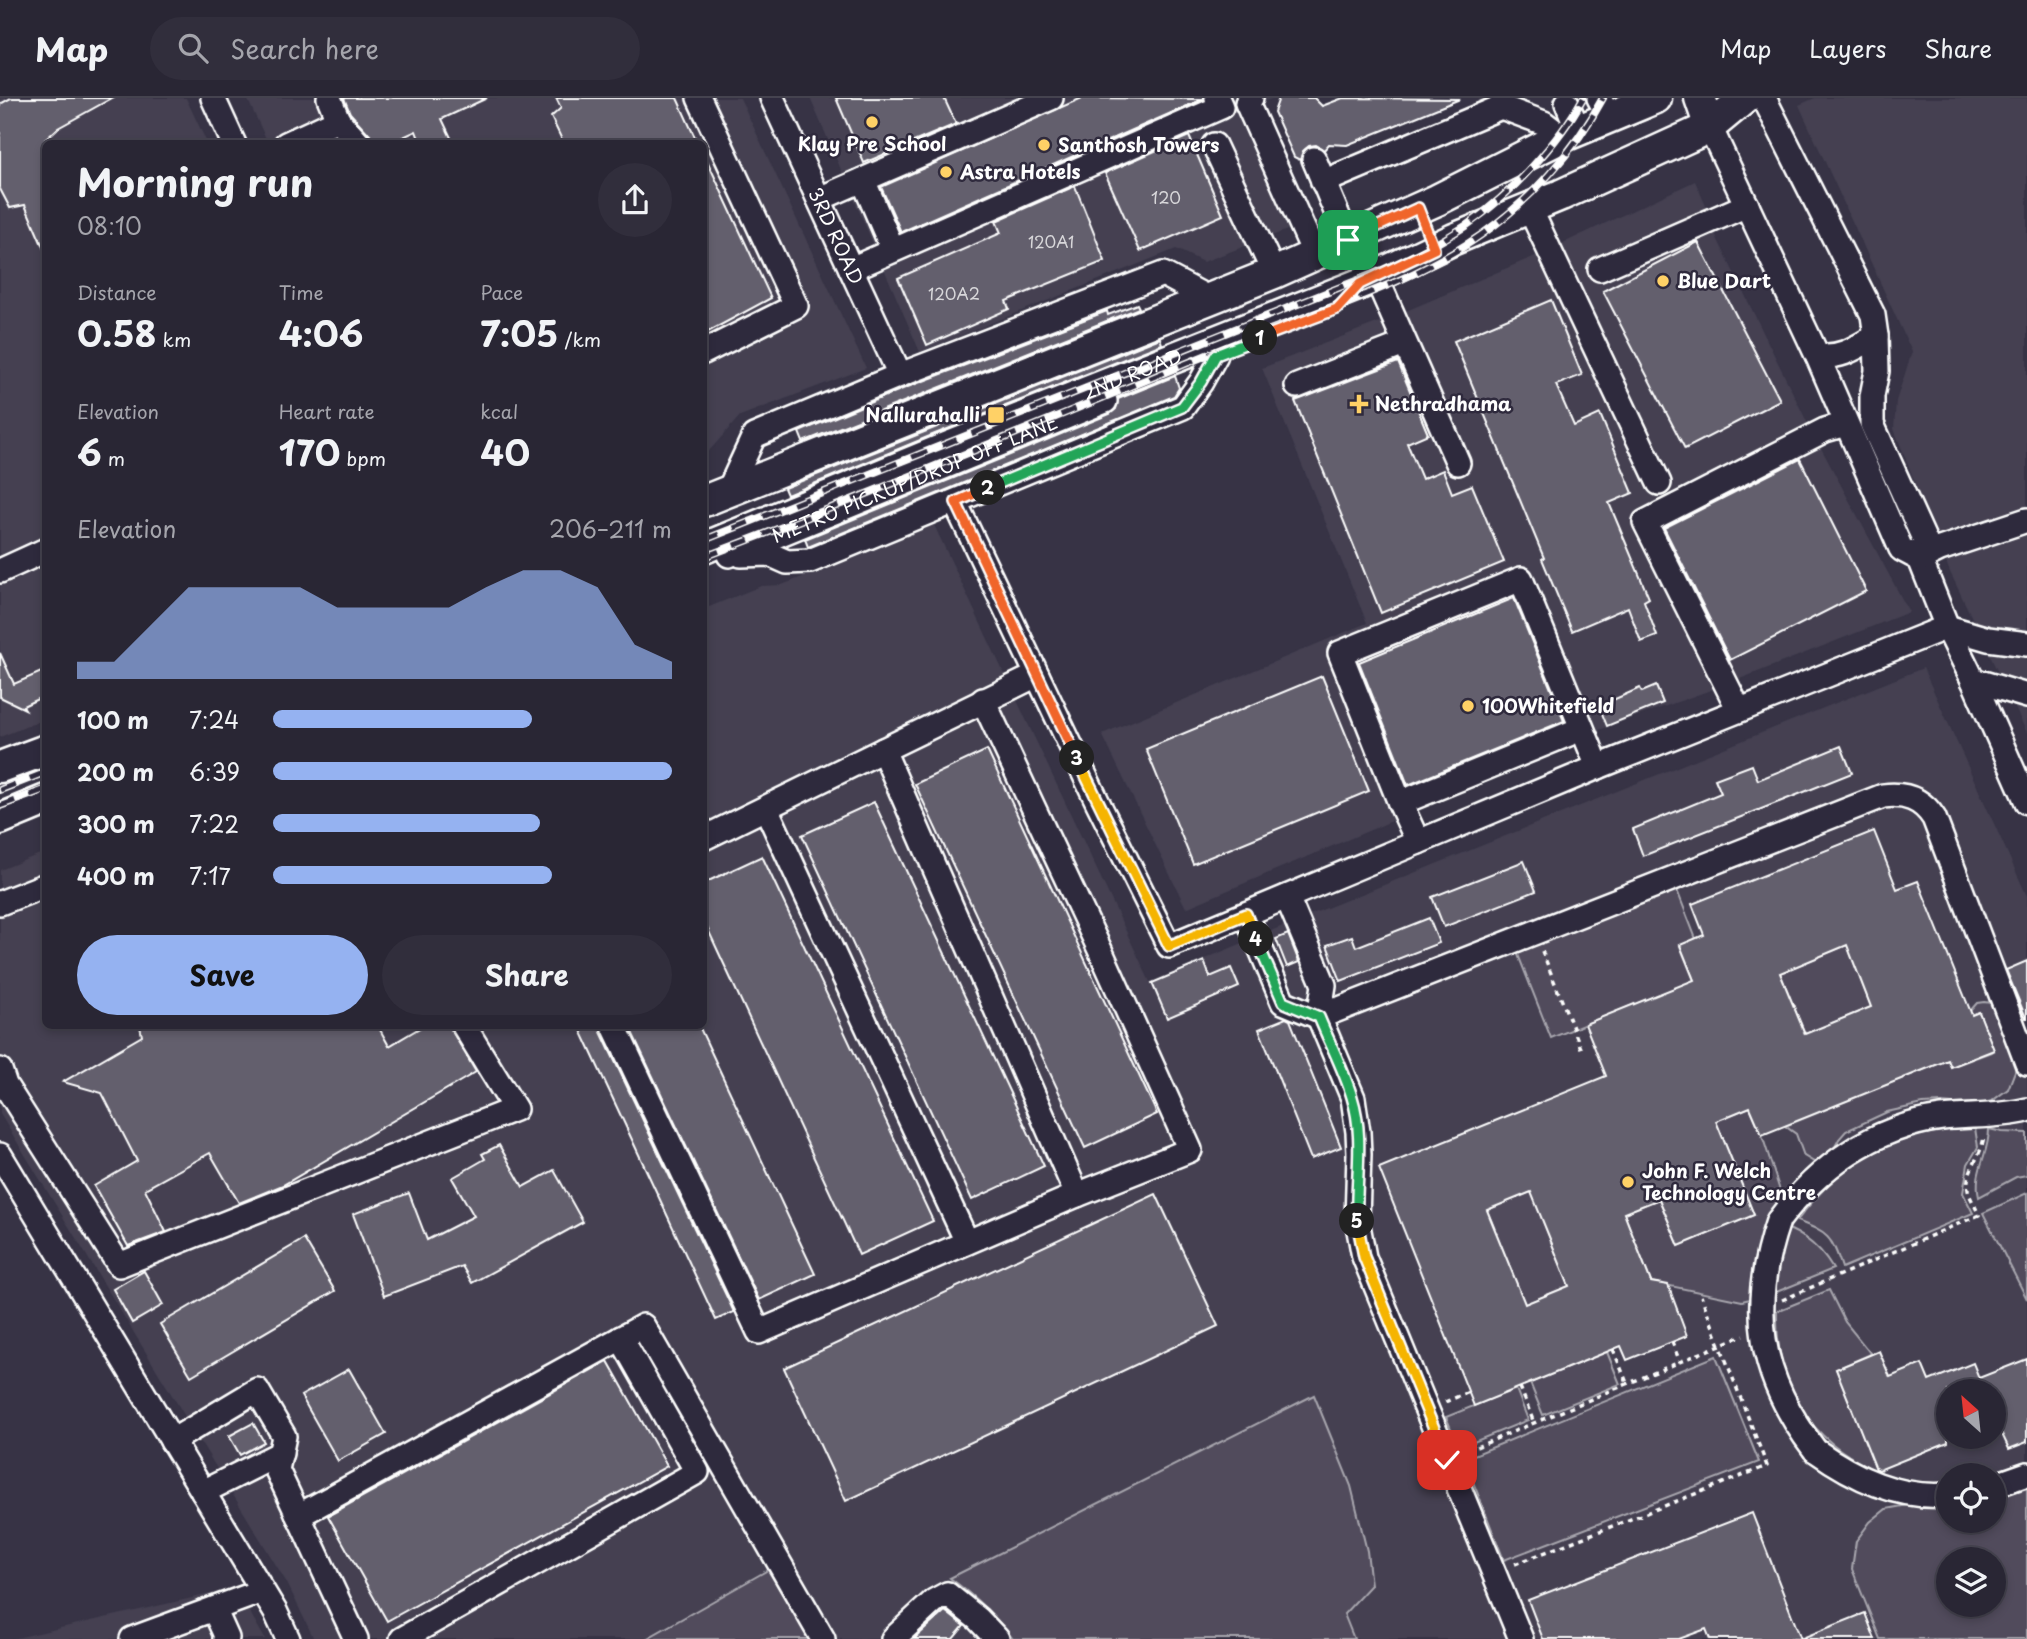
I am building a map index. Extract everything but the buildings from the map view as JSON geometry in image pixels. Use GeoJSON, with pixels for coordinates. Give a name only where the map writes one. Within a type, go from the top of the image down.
{"type":"FeatureCollection","features":[{"type":"Feature","properties":{"kind":"main road"},"geometry":{"type":"LineString","coordinates":[[716,496],[1274,273],[1418,208],[1570,134],[1616,106],[1656,98]]}},
{"type":"Feature","properties":{"kind":"main road"},"geometry":{"type":"LineString","coordinates":[[1700,98],[1710,127]]}},
{"type":"Feature","properties":{"kind":"main road","name":"2ND ROAD"},"geometry":{"type":"LineString","coordinates":[[716,552],[936,452],[1368,280],[1710,127],[1745,98]]}},
{"type":"Feature","properties":{"kind":"main road"},"geometry":{"type":"LineString","coordinates":[[1418,208],[1434,249]]}},
{"type":"Feature","properties":{"kind":"main road"},"geometry":{"type":"LineString","coordinates":[[0,767],[42,751]]}},
{"type":"Feature","properties":{"kind":"main road"},"geometry":{"type":"LineString","coordinates":[[0,819],[42,802]]}},
{"type":"Feature","properties":{"kind":"street"},"geometry":{"type":"LineString","coordinates":[[213,98],[232,140]]}},
{"type":"Feature","properties":{"kind":"street"},"geometry":{"type":"LineString","coordinates":[[329,98],[338,120],[356,140]]}},
{"type":"Feature","properties":{"kind":"street"},"geometry":{"type":"LineString","coordinates":[[699,98],[796,306],[707,350]]}},
{"type":"Feature","properties":{"kind":"street","name":"3RD ROAD"},"geometry":{"type":"LineString","coordinates":[[772,98],[900,375]]}},
{"type":"Feature","properties":{"kind":"street"},"geometry":{"type":"LineString","coordinates":[[819,200],[1051,98]]}},
{"type":"Feature","properties":{"kind":"street"},"geometry":{"type":"LineString","coordinates":[[851,269],[1221,107],[1217,98]]}},
{"type":"Feature","properties":{"kind":"street"},"geometry":{"type":"LineString","coordinates":[[1251,98],[1247,103],[1315,255]]}},
{"type":"Feature","properties":{"kind":"street"},"geometry":{"type":"LineString","coordinates":[[1764,98],[1873,315],[1877,371],[1872,396],[1872,424],[1925,541],[1920,559],[1947,627],[2027,802]]}},
{"type":"Feature","properties":{"kind":"street"},"geometry":{"type":"LineString","coordinates":[[1323,182],[1501,107],[1570,134],[1567,103]]}},
{"type":"Feature","properties":{"kind":"street"},"geometry":{"type":"LineString","coordinates":[[295,140],[338,120]]}},
{"type":"Feature","properties":{"kind":"street"},"geometry":{"type":"LineString","coordinates":[[1710,127],[1817,355],[1901,549],[1920,559]]}},
{"type":"Feature","properties":{"kind":"street"},"geometry":{"type":"LineString","coordinates":[[1214,145],[1274,273]]}},
{"type":"Feature","properties":{"kind":"street"},"geometry":{"type":"LineString","coordinates":[[1314,159],[1348,240]]}},
{"type":"Feature","properties":{"kind":"street"},"geometry":{"type":"LineString","coordinates":[[863,180],[883,213],[893,250]]}},
{"type":"Feature","properties":{"kind":"street"},"geometry":{"type":"LineString","coordinates":[[1600,269],[1747,205]]}},
{"type":"Feature","properties":{"kind":"street"},"geometry":{"type":"LineString","coordinates":[[1530,207],[1658,483]]}},
{"type":"Feature","properties":{"kind":"street"},"geometry":{"type":"LineString","coordinates":[[716,496],[754,436],[900,375],[1163,274],[1208,298]]}},
{"type":"Feature","properties":{"kind":"street"},"geometry":{"type":"LineString","coordinates":[[1368,280],[1404,344],[1458,463]]}},
{"type":"Feature","properties":{"kind":"street","name":"METRO PICKUP/DROP OFF LANE"},"geometry":{"type":"LineString","coordinates":[[716,552],[1337,309],[1368,280]]}},
{"type":"Feature","properties":{"kind":"street"},"geometry":{"type":"LineString","coordinates":[[1817,355],[1837,356],[1876,336]]}},
{"type":"Feature","properties":{"kind":"street"},"geometry":{"type":"LineString","coordinates":[[1297,386],[1404,344]]}},
{"type":"Feature","properties":{"kind":"street"},"geometry":{"type":"LineString","coordinates":[[716,552],[769,554],[787,562],[810,561],[1182,407],[1201,382],[1216,355]]}},
{"type":"Feature","properties":{"kind":"street"},"geometry":{"type":"LineString","coordinates":[[1740,710],[1645,522],[1825,430],[1842,415],[1872,396]]}},
{"type":"Feature","properties":{"kind":"street"},"geometry":{"type":"LineString","coordinates":[[956,502],[1037,676],[1169,946],[1598,766],[1947,627],[1988,639],[2027,644]]}},
{"type":"Feature","properties":{"kind":"street"},"geometry":{"type":"LineString","coordinates":[[1920,559],[1940,549],[2027,520]]}},
{"type":"Feature","properties":{"kind":"street"},"geometry":{"type":"LineString","coordinates":[[0,571],[42,552]]}},
{"type":"Feature","properties":{"kind":"street"},"geometry":{"type":"LineString","coordinates":[[1418,842],[1340,653],[1521,579],[1598,766]]}},
{"type":"Feature","properties":{"kind":"street"},"geometry":{"type":"LineString","coordinates":[[707,837],[1037,676]]}},
{"type":"Feature","properties":{"kind":"street"},"geometry":{"type":"LineString","coordinates":[[1973,680],[2027,696]]}},
{"type":"Feature","properties":{"kind":"street"},"geometry":{"type":"LineString","coordinates":[[615,1029],[759,1332],[1077,1195],[1190,1150],[984,700]]}},
{"type":"Feature","properties":{"kind":"street"},"geometry":{"type":"LineString","coordinates":[[1400,803],[1581,729]]}},
{"type":"Feature","properties":{"kind":"street"},"geometry":{"type":"LineString","coordinates":[[883,750],[1077,1195]]}},
{"type":"Feature","properties":{"kind":"street"},"geometry":{"type":"LineString","coordinates":[[1246,914],[1283,1002],[1319,1017],[1883,796],[1903,795],[1922,804],[1934,818],[2027,1063]]}},
{"type":"Feature","properties":{"kind":"street"},"geometry":{"type":"LineString","coordinates":[[766,808],[967,1242]]}},
{"type":"Feature","properties":{"kind":"street"},"geometry":{"type":"LineString","coordinates":[[0,903],[42,887]]}},
{"type":"Feature","properties":{"kind":"street"},"geometry":{"type":"LineString","coordinates":[[1287,897],[1324,985],[1319,1017],[1353,1098],[1359,1154],[1357,1220],[1364,1257],[1521,1639]]}},
{"type":"Feature","properties":{"kind":"street"},"geometry":{"type":"LineString","coordinates":[[0,1070],[5,1085],[119,1265],[515,1109],[466,1029]]}},
{"type":"Feature","properties":{"kind":"street"},"geometry":{"type":"LineString","coordinates":[[1936,1496],[1890,1489],[1852,1474],[1815,1450],[1789,1413],[1771,1372],[1762,1324],[1761,1298],[1766,1259],[1778,1221],[1793,1201],[1811,1182],[1841,1158],[1874,1138],[1940,1118],[2005,1115],[2027,1110]]}},
{"type":"Feature","properties":{"kind":"street"},"geometry":{"type":"LineString","coordinates":[[0,1155],[276,1613],[288,1639]]}},
{"type":"Feature","properties":{"kind":"street"},"geometry":{"type":"LineString","coordinates":[[298,1516],[643,1326],[823,1639]]}},
{"type":"Feature","properties":{"kind":"street"},"geometry":{"type":"LineString","coordinates":[[401,1639],[697,1472],[621,1338]]}},
{"type":"Feature","properties":{"kind":"street"},"geometry":{"type":"LineString","coordinates":[[172,1441],[257,1390],[284,1436],[277,1470],[355,1639]]}},
{"type":"Feature","properties":{"kind":"street"},"geometry":{"type":"LineString","coordinates":[[203,1492],[281,1453]]}},
{"type":"Feature","properties":{"kind":"street"},"geometry":{"type":"LineString","coordinates":[[2006,1481],[2027,1474]]}},
{"type":"Feature","properties":{"kind":"street"},"geometry":{"type":"LineString","coordinates":[[132,1639],[262,1591]]}},
{"type":"Feature","properties":{"kind":"street"},"geometry":{"type":"LineString","coordinates":[[893,1639],[934,1601],[947,1594],[978,1619],[996,1639]]}},
{"type":"Feature","properties":{"kind":"street"},"geometry":{"type":"LineString","coordinates":[[214,1609],[227,1638],[225,1639]]}},
{"type":"Feature","properties":{"kind":"path"},"geometry":{"type":"LineString","coordinates":[[1534,933],[1583,1053]]}},
{"type":"Feature","properties":{"kind":"path"},"geometry":{"type":"LineString","coordinates":[[1494,1572],[1767,1466],[1702,1296]]}},
{"type":"Feature","properties":{"kind":"path"},"geometry":{"type":"LineString","coordinates":[[1672,1342],[1680,1362]]}},
{"type":"Feature","properties":{"kind":"path"},"geometry":{"type":"LineString","coordinates":[[1614,1349],[1627,1384]]}},
{"type":"Feature","properties":{"kind":"path"},"geometry":{"type":"LineString","coordinates":[[1520,1387],[1534,1423]]}},
{"type":"Feature","properties":{"kind":"shaded area"},"geometry":{"type":"Polygon","coordinates":[[[0,98],[186,98],[206,140],[42,140],[42,720],[0,737],[0,98]]]}},
{"type":"Feature","properties":{"kind":"shaded area"},"geometry":{"type":"Polygon","coordinates":[[[247,98],[740,98],[866,368],[740,416],[707,452],[707,140],[267,140],[247,98]]]}},
{"type":"Feature","properties":{"kind":"shaded area"},"geometry":{"type":"Polygon","coordinates":[[[810,98],[1273,98],[1262,103],[1314,217],[1290,229],[1203,262],[1176,249],[920,352],[810,98]]]}},
{"type":"Feature","properties":{"kind":"shaded area"},"geometry":{"type":"Polygon","coordinates":[[[1815,98],[2027,98],[2027,733],[1950,572],[1894,429],[1896,401],[1912,352],[1799,105],[1815,98]]]}},
{"type":"Feature","properties":{"kind":"shaded area"},"geometry":{"type":"Polygon","coordinates":[[[1695,181],[1717,238],[1807,422],[1909,612],[1722,686],[1599,730],[1186,908],[1102,734],[1367,623],[1262,368],[1392,317],[1540,254],[1695,181]]]}},
{"type":"Feature","properties":{"kind":"shaded area","name":"John F. Welch Technology Centre"},"geometry":{"type":"Polygon","coordinates":[[[934,525],[1150,982],[1297,920],[1923,668],[2027,896],[2027,1639],[314,1639],[287,1583],[0,1114],[0,870],[42,853],[42,1029],[707,1029],[707,608],[761,586],[782,585],[934,525]]]}},
{"type":"Feature","properties":{"kind":"shaded area"},"geometry":{"type":"Polygon","coordinates":[[[1675,885],[1696,939],[1680,946],[1713,1027],[1668,991],[1551,1038],[1515,947],[1675,885]]]}},
{"type":"Feature","properties":{"kind":"shaded area"},"geometry":{"type":"Polygon","coordinates":[[[1847,945],[1871,1007],[1805,1034],[1780,973],[1847,945]]]}},
{"type":"Feature","properties":{"kind":"shaded area"},"geometry":{"type":"Polygon","coordinates":[[[1977,1003],[1991,1003],[2016,1062],[2008,1089],[1992,1101],[1972,1106],[1923,1104],[1887,1112],[1846,1131],[1830,1156],[1820,1162],[1814,1162],[1804,1156],[1796,1134],[1785,1126],[1948,1060],[1951,1067],[1994,1051],[1979,1012],[1972,1015],[1970,1011],[1977,1003]]]}},
{"type":"Feature","properties":{"kind":"shaded area"},"geometry":{"type":"Polygon","coordinates":[[[1750,1107],[1782,1197],[1766,1221],[1805,1238],[1820,1251],[1833,1269],[1774,1293],[1742,1301],[1651,1282],[1624,1213],[1659,1199],[1679,1246],[1754,1215],[1716,1121],[1750,1107]]]}},
{"type":"Feature","properties":{"kind":"shaded area"},"geometry":{"type":"Polygon","coordinates":[[[1975,1128],[1978,1147],[1968,1164],[1963,1193],[1973,1213],[1842,1268],[1832,1242],[1816,1229],[1797,1221],[1834,1180],[1853,1164],[1874,1152],[1920,1135],[1975,1128]]]}},
{"type":"Feature","properties":{"kind":"shaded area"},"geometry":{"type":"Polygon","coordinates":[[[1989,1129],[2027,1133],[2027,1175],[2016,1177],[1979,1197],[1978,1179],[1989,1129]]]}},
{"type":"Feature","properties":{"kind":"shaded area"},"geometry":{"type":"Polygon","coordinates":[[[1531,1192],[1569,1286],[1525,1304],[1487,1210],[1531,1192]]]}},
{"type":"Feature","properties":{"kind":"shaded area"},"geometry":{"type":"Polygon","coordinates":[[[2027,1193],[2027,1299],[1983,1213],[2027,1193]]]}},
{"type":"Feature","properties":{"kind":"shaded area"},"geometry":{"type":"Polygon","coordinates":[[[1829,1290],[1845,1322],[1871,1354],[1836,1369],[1877,1471],[1853,1458],[1815,1427],[1800,1408],[1782,1363],[1777,1311],[1829,1290]]]}},
{"type":"Feature","properties":{"kind":"shaded area"},"geometry":{"type":"Polygon","coordinates":[[[1607,1352],[1620,1384],[1543,1415],[1530,1383],[1607,1352]]]}},
{"type":"Feature","properties":{"kind":"shaded area"},"geometry":{"type":"Polygon","coordinates":[[[1716,1356],[1759,1462],[1504,1560],[1464,1459],[1716,1356]]]}},
{"type":"Feature","properties":{"kind":"shaded area"},"geometry":{"type":"Polygon","coordinates":[[[1516,1389],[1528,1420],[1459,1448],[1446,1417],[1516,1389]]]}},
{"type":"Feature","properties":{"kind":"shaded area"},"geometry":{"type":"Polygon","coordinates":[[[1314,1395],[1351,1486],[1367,1551],[1371,1585],[1344,1614],[1354,1639],[1013,1639],[984,1606],[950,1578],[1314,1395]]]}},
{"type":"Feature","properties":{"kind":"shaded area"},"geometry":{"type":"Polygon","coordinates":[[[2027,1483],[2027,1639],[1880,1639],[1852,1569],[1856,1541],[1870,1522],[1886,1509],[1908,1505],[1934,1508],[1936,1533],[2006,1533],[2006,1494],[2027,1483]]]}},
{"type":"Feature","properties":{"kind":"shaded area"},"geometry":{"type":"Polygon","coordinates":[[[768,1570],[809,1639],[646,1639],[768,1570]]]}},
{"type":"Feature","properties":{"kind":"shaded area"},"geometry":{"type":"Polygon","coordinates":[[[236,1588],[265,1639],[12,1639],[236,1588]]]}},
{"type":"Feature","properties":{"kind":"railway"},"geometry":{"type":"LineString","coordinates":[[707,539],[1396,265],[1458,231],[1516,184],[1561,133],[1583,98]]}},
{"type":"Feature","properties":{"kind":"railway"},"geometry":{"type":"LineString","coordinates":[[707,556],[1421,270],[1481,235],[1534,191],[1565,156],[1603,98]]}},
{"type":"Feature","properties":{"kind":"railway"},"geometry":{"type":"LineString","coordinates":[[0,790],[42,774]]}},
{"type":"Feature","properties":{"kind":"railway"},"geometry":{"type":"LineString","coordinates":[[0,806],[42,790]]}},
{"type":"Feature","properties":{"kind":"place","name":"Klay Pre School"},"geometry":{"type":"Point","coordinates":[872,122]}},
{"type":"Feature","properties":{"kind":"place","name":"Santhosh Towers"},"geometry":{"type":"Point","coordinates":[1044,145]}},
{"type":"Feature","properties":{"kind":"place","name":"Astra Hotels"},"geometry":{"type":"Point","coordinates":[946,172]}},
{"type":"Feature","properties":{"kind":"place","name":"Blue Dart"},"geometry":{"type":"Point","coordinates":[1663,281]}},
{"type":"Feature","properties":{"kind":"place","name":"Nethradhama"},"geometry":{"type":"Point","coordinates":[1359,404]}},
{"type":"Feature","properties":{"kind":"place","name":"Nallurahalli"},"geometry":{"type":"Point","coordinates":[996,415]}},
{"type":"Feature","properties":{"kind":"place","name":"100Whitefield"},"geometry":{"type":"Point","coordinates":[1468,706]}},
{"type":"Feature","properties":{"kind":"place","name":"John F. Welch Technology Centre"},"geometry":{"type":"Point","coordinates":[1628,1182]}},
{"type":"Feature","properties":{"kind":"route"},"geometry":{"type":"LineString","coordinates":[[1348,240],[1418,208],[1434,249],[1360,284],[1337,309],[1216,355],[1201,382],[1182,407],[956,502],[1169,946],[1246,914],[1283,1002],[1319,1017],[1353,1098],[1359,1154],[1357,1220],[1364,1257],[1447,1460]]}}]}
